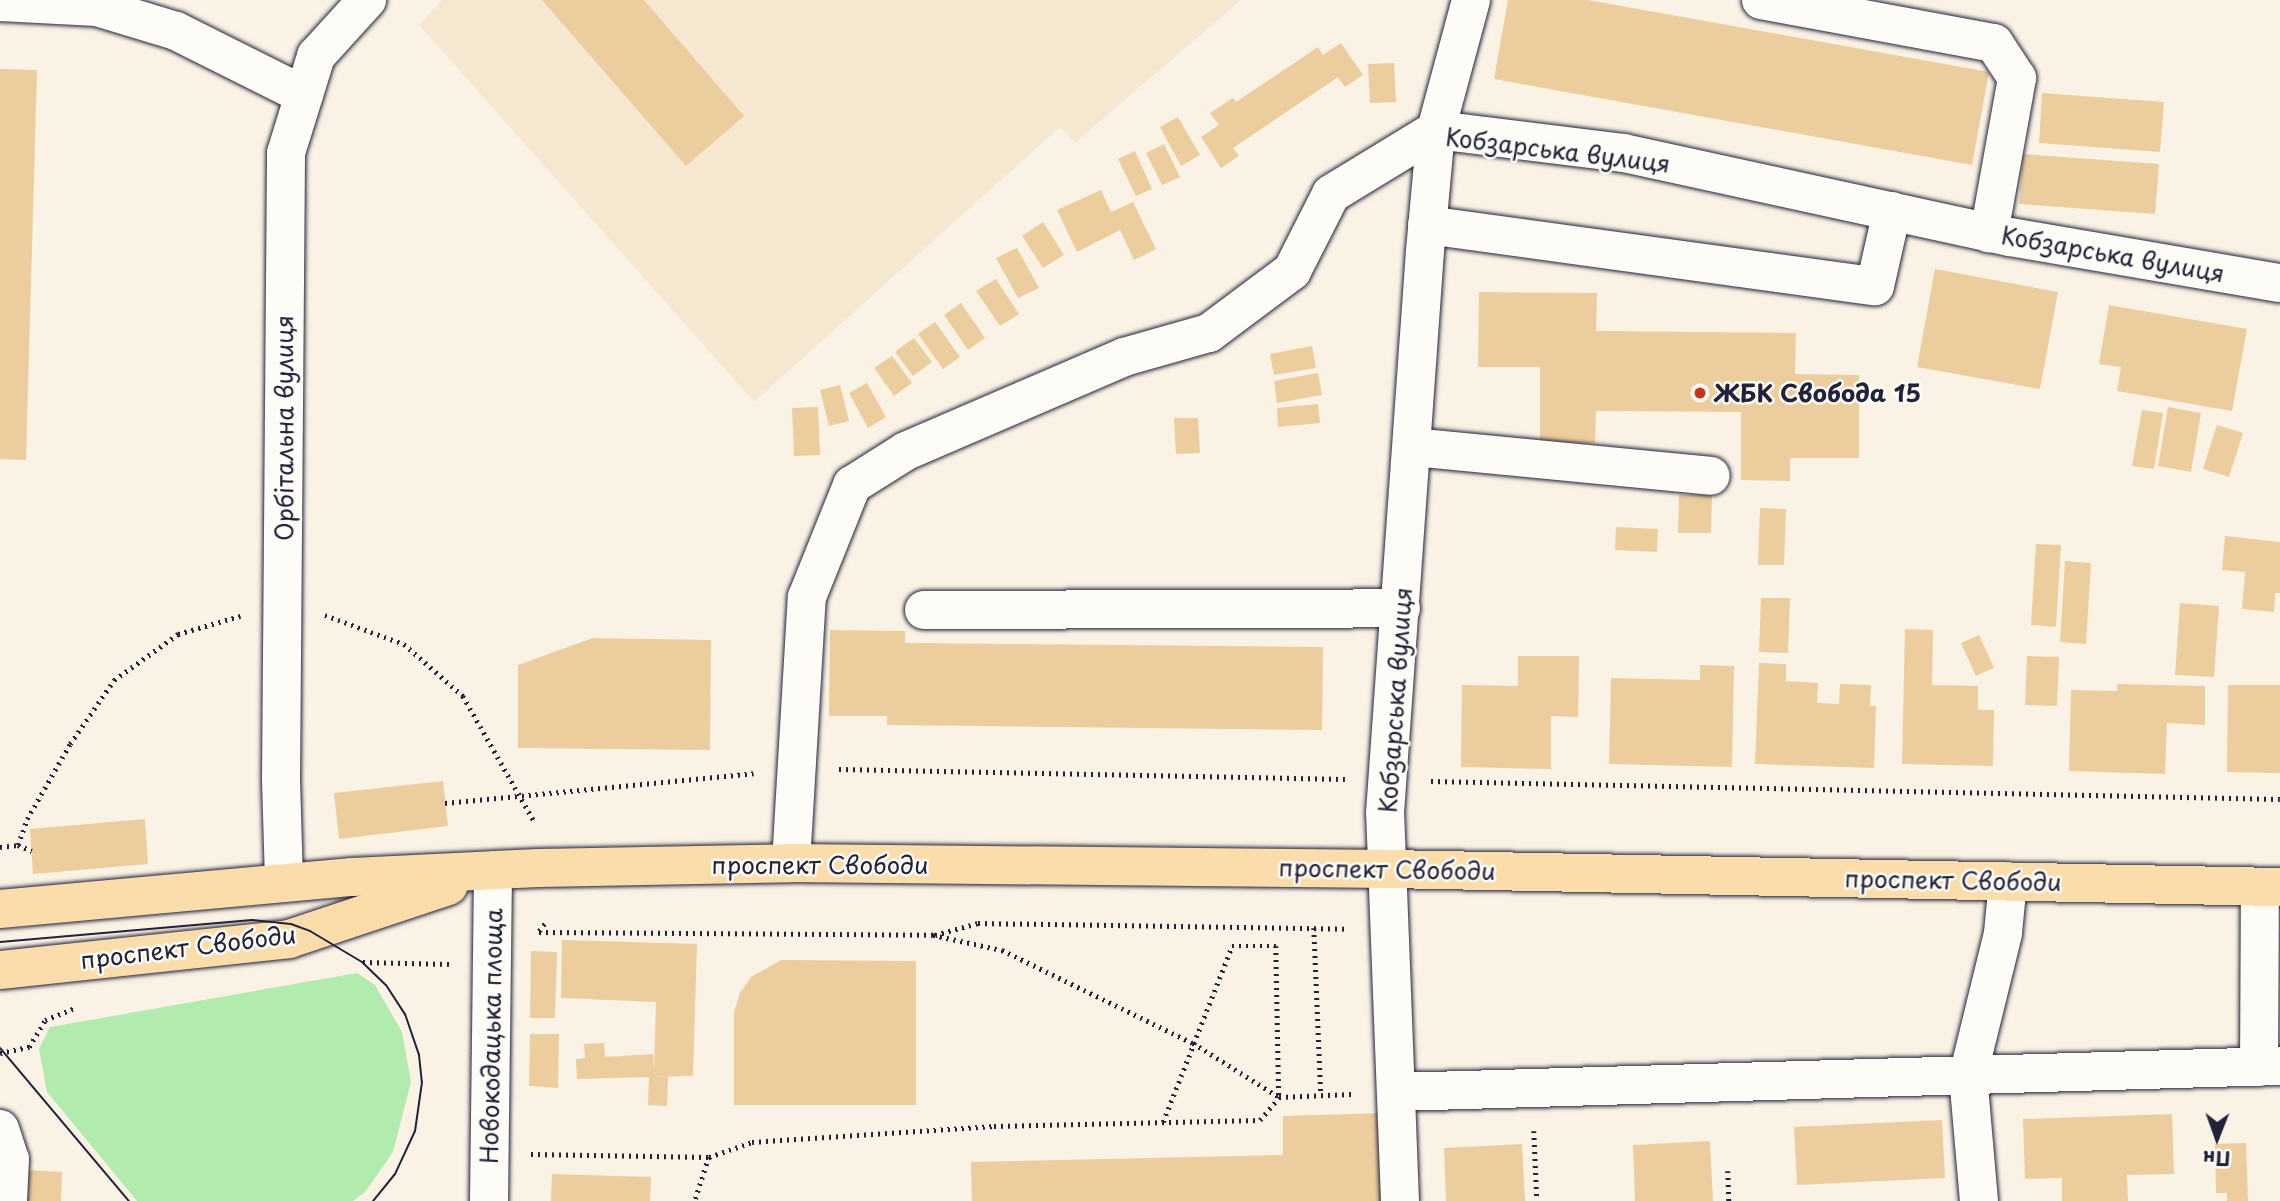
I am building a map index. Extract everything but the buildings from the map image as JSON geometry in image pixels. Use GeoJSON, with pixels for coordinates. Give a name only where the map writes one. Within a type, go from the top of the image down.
{"type":"FeatureCollection","features":[{"type":"Feature","properties":{"kind":"main road","name":"проспект Свободи"},"geometry":{"type":"LineString","coordinates":[[0,909],[284,881],[493,871],[791,863],[1389,869],[2270,887]]}},
{"type":"Feature","properties":{"kind":"main road","name":"проспект Свободи"},"geometry":{"type":"LineString","coordinates":[[0,970],[289,939],[493,871]]}},
{"type":"Feature","properties":{"kind":"street","name":"Орбітальна вулиця"},"geometry":{"type":"LineString","coordinates":[[284,881],[281,766],[286,153],[316,56],[368,0]]}},
{"type":"Feature","properties":{"kind":"street"},"geometry":{"type":"LineString","coordinates":[[791,863],[807,597],[852,485],[906,451],[1124,357],[1209,333],[1292,271],[1331,194],[1436,130],[1471,0]]}},
{"type":"Feature","properties":{"kind":"street"},"geometry":{"type":"LineString","coordinates":[[1761,0],[1994,43],[2017,78],[1989,233]]}},
{"type":"Feature","properties":{"kind":"street"},"geometry":{"type":"LineString","coordinates":[[0,2],[97,7],[176,31],[304,95]]}},
{"type":"Feature","properties":{"kind":"street","name":"Кобзарська вулиця"},"geometry":{"type":"LineString","coordinates":[[1400,1201],[1385,813],[1436,130],[1624,153],[1989,233],[2280,283]]}},
{"type":"Feature","properties":{"kind":"street"},"geometry":{"type":"LineString","coordinates":[[1427,225],[1875,286],[1892,211]]}},
{"type":"Feature","properties":{"kind":"street"},"geometry":{"type":"LineString","coordinates":[[1412,447],[1711,476]]}},
{"type":"Feature","properties":{"kind":"street"},"geometry":{"type":"LineString","coordinates":[[924,610],[1401,608]]}},
{"type":"Feature","properties":{"kind":"street","name":"Новокодацька площа"},"geometry":{"type":"LineString","coordinates":[[489,1201],[493,871]]}},
{"type":"Feature","properties":{"kind":"street"},"geometry":{"type":"LineString","coordinates":[[1979,1201],[1968,1076],[2003,933],[2008,881]]}},
{"type":"Feature","properties":{"kind":"street"},"geometry":{"type":"LineString","coordinates":[[1397,1093],[2270,1067],[2270,887]]}},
{"type":"Feature","properties":{"kind":"street"},"geometry":{"type":"LineString","coordinates":[[0,1129],[10,1159],[8,1201]]}},
{"type":"Feature","properties":{"kind":"path"},"geometry":{"type":"LineString","coordinates":[[0,847],[18,845],[32,851]]}},
{"type":"Feature","properties":{"kind":"path"},"geometry":{"type":"LineString","coordinates":[[933,935],[978,923],[1391,930]]}},
{"type":"Feature","properties":{"kind":"path"},"geometry":{"type":"LineString","coordinates":[[1314,928],[1321,1095]]}},
{"type":"Feature","properties":{"kind":"path"},"geometry":{"type":"LineString","coordinates":[[539,932],[933,935],[1002,950],[1194,1043],[1279,1097],[1397,1093]]}},
{"type":"Feature","properties":{"kind":"path"},"geometry":{"type":"LineString","coordinates":[[524,1154],[709,1157],[752,1142],[994,1126],[1260,1120],[1279,1097],[1276,946],[1232,946],[1163,1122]]}},
{"type":"Feature","properties":{"kind":"path"},"geometry":{"type":"LineString","coordinates":[[1532,1088],[1536,1201]]}},
{"type":"Feature","properties":{"kind":"path"},"geometry":{"type":"LineString","coordinates":[[695,1201],[709,1157]]}},
{"type":"Feature","properties":{"kind":"path"},"geometry":{"type":"LineString","coordinates":[[1728,1171],[1728,1201]]}},
{"type":"Feature","properties":{"kind":"shaded area"},"geometry":{"type":"Polygon","coordinates":[[[442,0],[1241,0],[1075,143],[1060,127],[754,402],[419,25],[442,0]]]}},
{"type":"Feature","properties":{"kind":"green space"},"geometry":{"type":"Polygon","coordinates":[[[357,973],[375,985],[402,1032],[411,1082],[393,1152],[365,1192],[353,1201],[137,1201],[47,1092],[39,1049],[50,1027],[357,973]]]}},
{"type":"Feature","properties":{"kind":"tram line"},"geometry":{"type":"LineString","coordinates":[[0,942],[252,920],[291,924],[310,931],[362,962],[386,985],[405,1014],[419,1055],[422,1082],[415,1131],[395,1174],[373,1201]]}},
{"type":"Feature","properties":{"kind":"tram line"},"geometry":{"type":"LineString","coordinates":[[0,1048],[129,1201]]}},
{"type":"Feature","properties":{"kind":"place","name":"ЖБК Свобода 15"},"geometry":{"type":"Point","coordinates":[1700,393]}}]}
